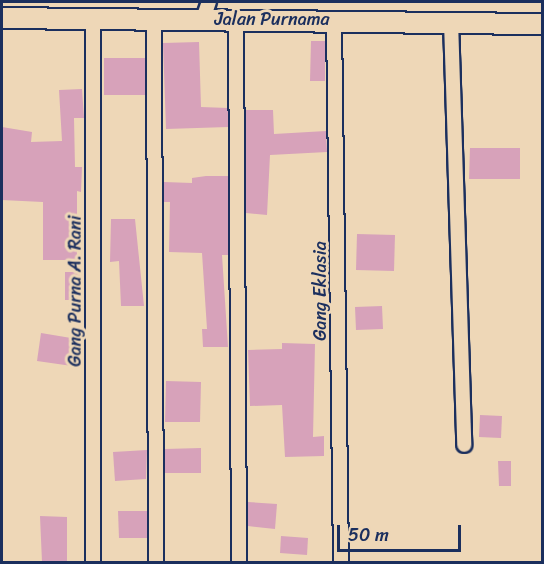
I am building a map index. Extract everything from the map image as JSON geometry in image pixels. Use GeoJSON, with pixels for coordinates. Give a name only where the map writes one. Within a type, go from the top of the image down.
{"type":"FeatureCollection","features":[{"type":"Feature","properties":{"kind":"street","name":"Jalan Purnama"},"geometry":{"type":"LineString","coordinates":[[2,18],[154,19],[206,10],[236,18],[543,24]]}},
{"type":"Feature","properties":{"kind":"street"},"geometry":{"type":"LineString","coordinates":[[236,18],[239,562]]}},
{"type":"Feature","properties":{"kind":"street","name":"Gang Purna A. Rani"},"geometry":{"type":"LineString","coordinates":[[93,19],[93,562]]}},
{"type":"Feature","properties":{"kind":"street"},"geometry":{"type":"LineString","coordinates":[[154,19],[156,562]]}},
{"type":"Feature","properties":{"kind":"street","name":"Gang Eklasia"},"geometry":{"type":"LineString","coordinates":[[334,20],[341,562]]}},
{"type":"Feature","properties":{"kind":"street"},"geometry":{"type":"LineString","coordinates":[[451,21],[464,445]]}},
{"type":"Feature","properties":{"kind":"building"},"geometry":{"type":"Polygon","coordinates":[[[311,41],[325,41],[325,81],[310,81],[311,41]]]}},
{"type":"Feature","properties":{"kind":"building"},"geometry":{"type":"Polygon","coordinates":[[[199,42],[201,107],[228,108],[228,127],[166,129],[163,43],[199,42]]]}},
{"type":"Feature","properties":{"kind":"building"},"geometry":{"type":"Polygon","coordinates":[[[104,58],[145,58],[145,95],[104,95],[104,58]]]}},
{"type":"Feature","properties":{"kind":"building"},"geometry":{"type":"Polygon","coordinates":[[[82,89],[84,118],[74,118],[75,167],[82,167],[81,192],[77,191],[77,260],[43,260],[43,202],[2,200],[2,127],[32,132],[31,142],[62,141],[59,90],[82,89]]]}},
{"type":"Feature","properties":{"kind":"building"},"geometry":{"type":"Polygon","coordinates":[[[246,110],[273,110],[274,134],[326,131],[327,152],[270,155],[267,215],[246,213],[246,110]]]}},
{"type":"Feature","properties":{"kind":"building"},"geometry":{"type":"Polygon","coordinates":[[[470,148],[520,148],[520,179],[469,179],[470,148]]]}},
{"type":"Feature","properties":{"kind":"building"},"geometry":{"type":"Polygon","coordinates":[[[228,176],[228,255],[222,255],[228,347],[203,347],[202,329],[207,329],[202,253],[169,252],[170,202],[164,202],[164,182],[192,183],[192,178],[228,176]]]}},
{"type":"Feature","properties":{"kind":"building"},"geometry":{"type":"Polygon","coordinates":[[[111,219],[135,219],[144,306],[121,306],[119,261],[110,262],[111,219]]]}},
{"type":"Feature","properties":{"kind":"building"},"geometry":{"type":"Polygon","coordinates":[[[357,234],[395,235],[394,271],[356,270],[357,234]]]}},
{"type":"Feature","properties":{"kind":"building"},"geometry":{"type":"Polygon","coordinates":[[[65,272],[80,272],[80,300],[65,300],[65,272]]]}},
{"type":"Feature","properties":{"kind":"building"},"geometry":{"type":"Polygon","coordinates":[[[382,306],[383,329],[356,330],[355,307],[382,306]]]}},
{"type":"Feature","properties":{"kind":"building"},"geometry":{"type":"Polygon","coordinates":[[[41,333],[77,339],[72,366],[37,361],[41,333]]]}},
{"type":"Feature","properties":{"kind":"building"},"geometry":{"type":"Polygon","coordinates":[[[282,343],[315,344],[313,437],[324,436],[324,456],[285,457],[282,405],[250,406],[248,350],[282,349],[282,343]]]}},
{"type":"Feature","properties":{"kind":"building"},"geometry":{"type":"Polygon","coordinates":[[[166,381],[201,382],[200,422],[165,422],[166,381]]]}},
{"type":"Feature","properties":{"kind":"building"},"geometry":{"type":"Polygon","coordinates":[[[480,415],[502,416],[501,438],[479,437],[480,415]]]}},
{"type":"Feature","properties":{"kind":"building"},"geometry":{"type":"Polygon","coordinates":[[[201,448],[201,473],[165,473],[165,449],[201,448]]]}},
{"type":"Feature","properties":{"kind":"building"},"geometry":{"type":"Polygon","coordinates":[[[147,450],[146,479],[115,481],[113,452],[147,450]]]}},
{"type":"Feature","properties":{"kind":"building"},"geometry":{"type":"Polygon","coordinates":[[[498,461],[511,461],[511,486],[499,486],[498,461]]]}},
{"type":"Feature","properties":{"kind":"building"},"geometry":{"type":"Polygon","coordinates":[[[248,502],[277,504],[275,529],[248,526],[248,502]]]}},
{"type":"Feature","properties":{"kind":"building"},"geometry":{"type":"Polygon","coordinates":[[[118,511],[147,511],[147,538],[119,538],[118,511]]]}},
{"type":"Feature","properties":{"kind":"building"},"geometry":{"type":"Polygon","coordinates":[[[40,516],[67,517],[67,562],[42,562],[40,516]]]}},
{"type":"Feature","properties":{"kind":"building"},"geometry":{"type":"Polygon","coordinates":[[[281,536],[308,538],[307,555],[280,553],[281,536]]]}}]}
